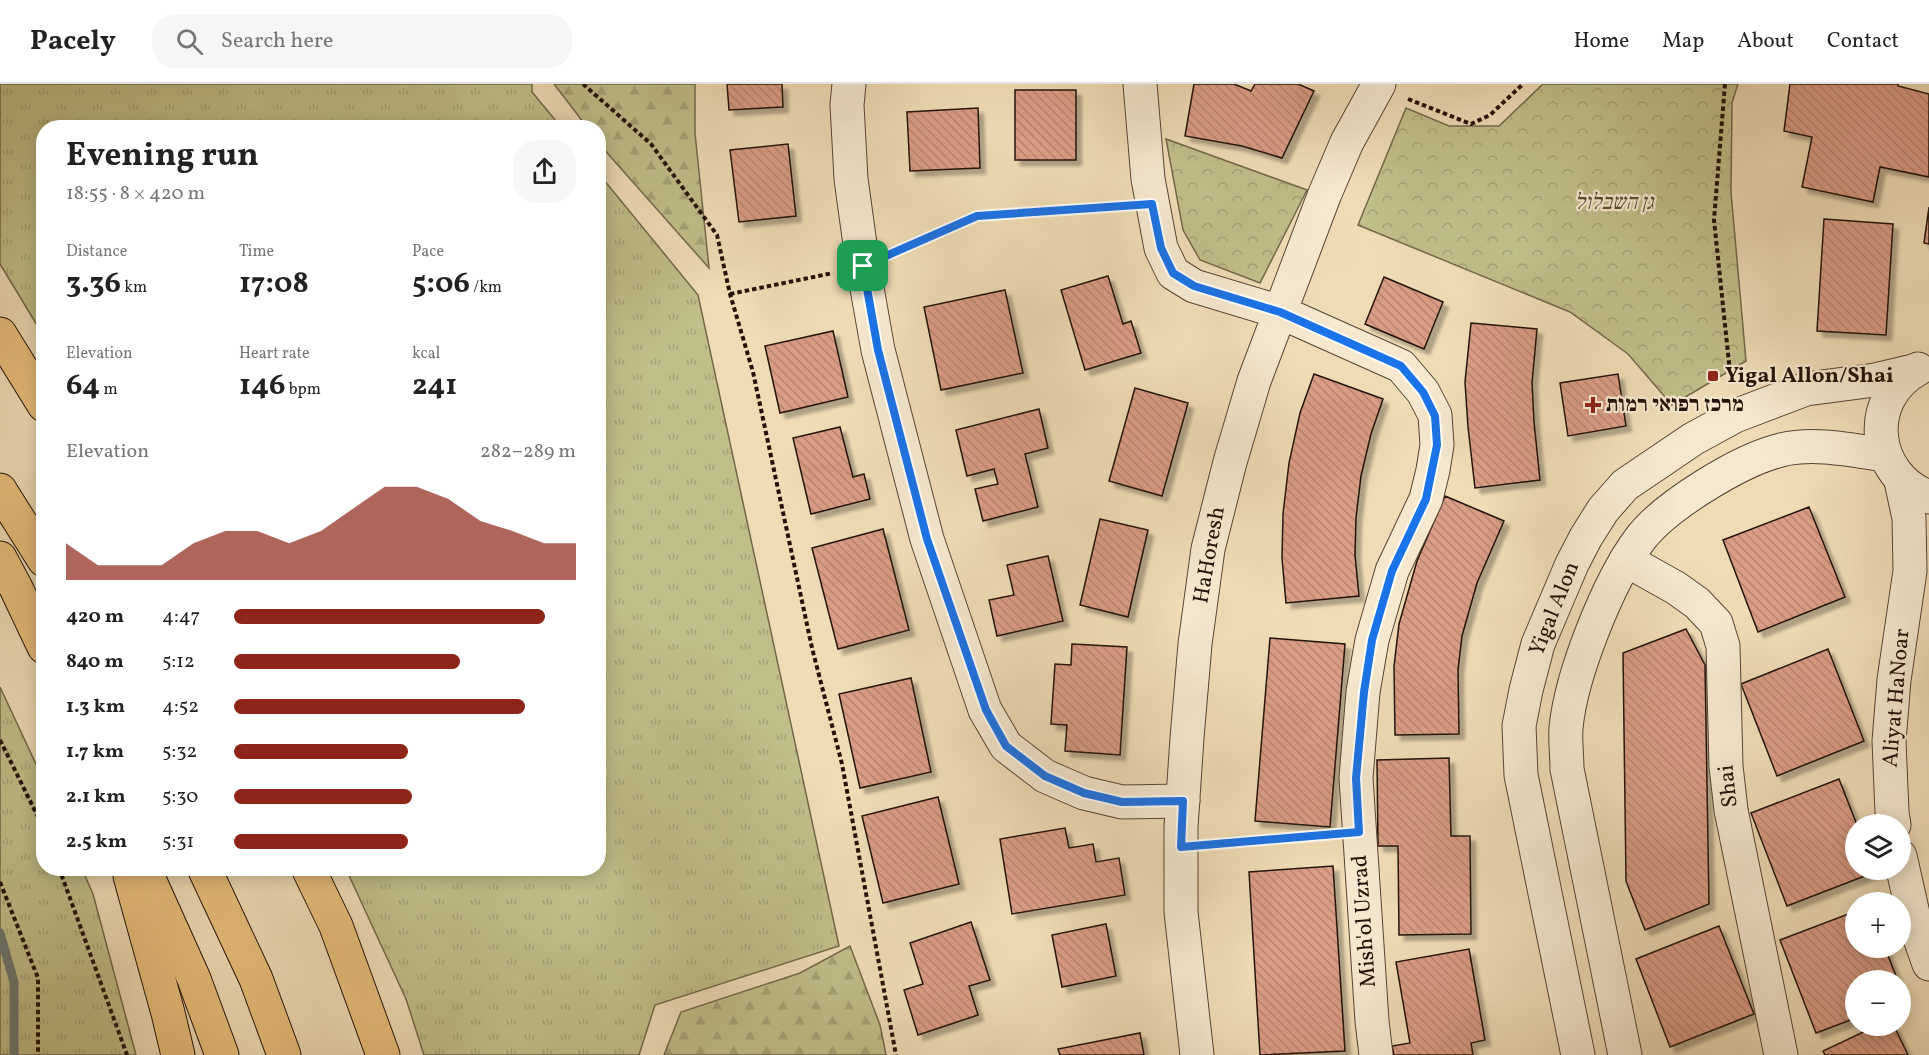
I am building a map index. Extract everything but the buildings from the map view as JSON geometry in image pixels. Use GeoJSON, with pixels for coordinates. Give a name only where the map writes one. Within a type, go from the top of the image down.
{"type":"FeatureCollection","features":[{"type":"Feature","properties":{"kind":"highway"},"geometry":{"type":"LineString","coordinates":[[0,334],[36,392]]}},
{"type":"Feature","properties":{"kind":"highway"},"geometry":{"type":"LineString","coordinates":[[0,490],[36,547]]}},
{"type":"Feature","properties":{"kind":"highway"},"geometry":{"type":"LineString","coordinates":[[0,558],[36,630]]}},
{"type":"Feature","properties":{"kind":"highway"},"geometry":{"type":"LineString","coordinates":[[130,876],[178,1055]]}},
{"type":"Feature","properties":{"kind":"highway"},"geometry":{"type":"LineString","coordinates":[[148,876],[194,979],[222,1055]]}},
{"type":"Feature","properties":{"kind":"highway"},"geometry":{"type":"LineString","coordinates":[[208,876],[256,979],[284,1055]]}},
{"type":"Feature","properties":{"kind":"highway"},"geometry":{"type":"LineString","coordinates":[[312,876],[336,926],[383,1055]]}},
{"type":"Feature","properties":{"kind":"street"},"geometry":{"type":"LineString","coordinates":[[849,84],[851,180],[878,350],[927,539],[986,710],[1006,746],[1045,776],[1084,793],[1122,802],[1183,801]]}},
{"type":"Feature","properties":{"kind":"street","name":"Mish'ol Uzrad"},"geometry":{"type":"LineString","coordinates":[[1140,84],[1152,204],[1161,248],[1173,273],[1194,286],[1280,312],[1401,366],[1423,392],[1435,416],[1437,445],[1426,499],[1392,571],[1372,640],[1364,692],[1356,778],[1376,1055]]}},
{"type":"Feature","properties":{"kind":"street","name":"HaHoresh"},"geometry":{"type":"LineString","coordinates":[[1197,1055],[1181,912],[1181,847],[1194,656],[1208,549],[1235,443],[1254,381],[1347,142],[1378,86]]}},
{"type":"Feature","properties":{"kind":"street","name":"Yigal Alon"},"geometry":{"type":"LineString","coordinates":[[1578,1055],[1521,775],[1520,726],[1526,690],[1538,644],[1557,597],[1586,537],[1603,510],[1625,485],[1694,438],[1735,416],[1806,389],[1875,380],[1921,368]]}},
{"type":"Feature","properties":{"kind":"street","name":"Aliyat HaNoar"},"geometry":{"type":"LineString","coordinates":[[1919,580],[1905,477],[1881,436],[1881,427],[1888,399],[1899,384],[1921,368]]}},
{"type":"Feature","properties":{"kind":"street","name":"Yigal Alon"},"geometry":{"type":"LineString","coordinates":[[1625,1055],[1567,769],[1566,729],[1582,658],[1614,584],[1626,560],[1656,520],[1717,479],[1753,459],[1782,450],[1810,447],[1905,477]]}},
{"type":"Feature","properties":{"kind":"street","name":"Aliyat HaNoar"},"geometry":{"type":"LineString","coordinates":[[1892,814],[1889,741],[1894,680],[1929,534]]}},
{"type":"Feature","properties":{"kind":"street","name":"Shai"},"geometry":{"type":"LineString","coordinates":[[1626,560],[1676,588],[1697,603],[1716,623],[1723,646],[1726,766],[1731,810],[1782,1055]]}},
{"type":"Feature","properties":{"kind":"street"},"geometry":{"type":"LineString","coordinates":[[1905,880],[1916,927],[1929,963]]}},
{"type":"Feature","properties":{"kind":"path"},"geometry":{"type":"LineString","coordinates":[[582,84],[651,144],[717,235],[730,294],[753,372],[812,648],[842,764],[896,1055]]}},
{"type":"Feature","properties":{"kind":"path"},"geometry":{"type":"LineString","coordinates":[[1378,86],[1471,124],[1490,115],[1523,84]]}},
{"type":"Feature","properties":{"kind":"path"},"geometry":{"type":"LineString","coordinates":[[1725,84],[1714,220],[1735,416]]}},
{"type":"Feature","properties":{"kind":"path"},"geometry":{"type":"LineString","coordinates":[[730,294],[863,266],[977,216],[1152,204]]}},
{"type":"Feature","properties":{"kind":"path"},"geometry":{"type":"LineString","coordinates":[[0,740],[36,813]]}},
{"type":"Feature","properties":{"kind":"path"},"geometry":{"type":"LineString","coordinates":[[1181,847],[1359,832]]}},
{"type":"Feature","properties":{"kind":"path"},"geometry":{"type":"LineString","coordinates":[[62,876],[126,1055]]}},
{"type":"Feature","properties":{"kind":"path"},"geometry":{"type":"LineString","coordinates":[[0,882],[38,978],[38,1055]]}},
{"type":"Feature","properties":{"kind":"green space"},"geometry":{"type":"Polygon","coordinates":[[[0,84],[532,84],[532,92],[555,120],[36,120],[36,323],[0,264],[0,84]]]}},
{"type":"Feature","properties":{"kind":"green space"},"geometry":{"type":"Polygon","coordinates":[[[554,84],[695,84],[695,133],[709,268],[606,152],[606,120],[582,120],[554,84]]]}},
{"type":"Feature","properties":{"kind":"green space","name":"גן השבלול"},"geometry":{"type":"Polygon","coordinates":[[[1543,84],[1738,84],[1732,103],[1731,192],[1746,361],[1672,405],[1628,354],[1570,312],[1358,225],[1406,108],[1449,126],[1499,126],[1543,84]]]}},
{"type":"Feature","properties":{"kind":"green space"},"geometry":{"type":"Polygon","coordinates":[[[1166,139],[1307,190],[1260,283],[1200,260],[1183,230],[1166,139]]]}},
{"type":"Feature","properties":{"kind":"green space"},"geometry":{"type":"Polygon","coordinates":[[[606,183],[698,295],[839,946],[655,1005],[639,1055],[424,1055],[406,999],[349,876],[606,876],[606,183]]]}},
{"type":"Feature","properties":{"kind":"green space"},"geometry":{"type":"Polygon","coordinates":[[[0,687],[36,764],[36,876],[85,876],[93,894],[136,1055],[0,1055],[0,687]]]}},
{"type":"Feature","properties":{"kind":"green space"},"geometry":{"type":"Polygon","coordinates":[[[850,946],[880,1025],[886,1055],[664,1055],[681,1012],[800,973],[850,946]]]}},
{"type":"Feature","properties":{"kind":"waterway"},"geometry":{"type":"LineString","coordinates":[[0,933],[14,982],[14,1055]]}},
{"type":"Feature","properties":{"kind":"place","name":"Yigal Allon/Shai"},"geometry":{"type":"Point","coordinates":[1713,376]}},
{"type":"Feature","properties":{"kind":"place","name":"מרכז רפואי רמות"},"geometry":{"type":"Point","coordinates":[1593,405]}},
{"type":"Feature","properties":{"kind":"route"},"geometry":{"type":"LineString","coordinates":[[1152,204],[1161,248],[1173,273],[1194,286],[1280,312],[1401,366],[1423,392],[1435,416],[1437,445],[1426,499],[1392,571],[1372,640],[1364,692],[1356,778],[1359,832],[1181,847],[1183,801],[1122,802],[1084,793],[1045,776],[1006,746],[986,710],[927,539],[878,350],[863,266],[977,216],[1152,204]]}}]}
